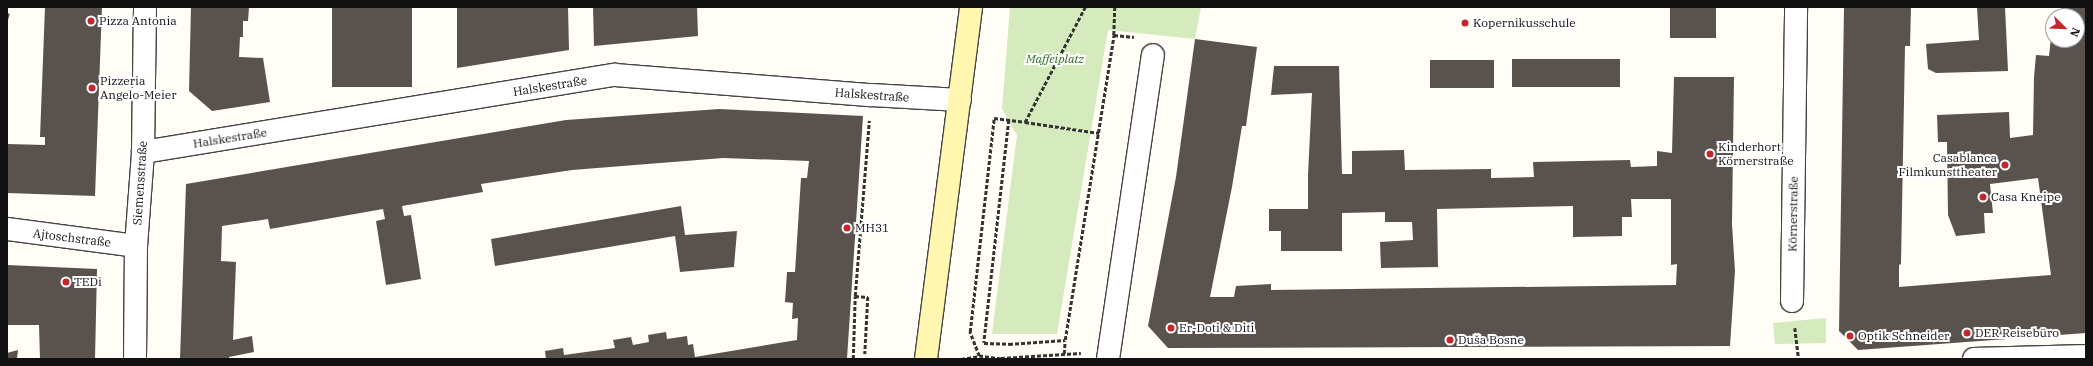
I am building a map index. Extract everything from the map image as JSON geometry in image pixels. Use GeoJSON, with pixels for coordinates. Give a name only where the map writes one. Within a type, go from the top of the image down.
{"type":"FeatureCollection","features":[{"type":"Feature","properties":{"kind":"street","name":"Siemensstraße"},"geometry":{"type":"LineString","coordinates":[[135,359],[136,246],[143,152],[145,7]]}},
{"type":"Feature","properties":{"kind":"street"},"geometry":{"type":"LineString","coordinates":[[926,359],[971,7]]}},
{"type":"Feature","properties":{"kind":"street","name":"Körnerstraße"},"geometry":{"type":"LineString","coordinates":[[1792,301],[1796,7]]}},
{"type":"Feature","properties":{"kind":"street"},"geometry":{"type":"LineString","coordinates":[[1108,356],[1153,54]]}},
{"type":"Feature","properties":{"kind":"street","name":"Halskestraße"},"geometry":{"type":"LineString","coordinates":[[143,152],[615,75],[870,95],[960,100]]}},
{"type":"Feature","properties":{"kind":"street","name":"Ajtoschstraße"},"geometry":{"type":"LineString","coordinates":[[7,229],[136,246]]}},
{"type":"Feature","properties":{"kind":"street"},"geometry":{"type":"LineString","coordinates":[[1974,359],[2086,356]]}},
{"type":"Feature","properties":{"kind":"path"},"geometry":{"type":"LineString","coordinates":[[1025,122],[1085,7]]}},
{"type":"Feature","properties":{"kind":"path"},"geometry":{"type":"LineString","coordinates":[[1064,354],[1114,35],[1115,7]]}},
{"type":"Feature","properties":{"kind":"path"},"geometry":{"type":"LineString","coordinates":[[1114,35],[1155,39],[1153,54]]}},
{"type":"Feature","properties":{"kind":"path"},"geometry":{"type":"LineString","coordinates":[[853,359],[855,296],[870,95]]}},
{"type":"Feature","properties":{"kind":"path"},"geometry":{"type":"LineString","coordinates":[[979,356],[970,332],[994,118],[1099,133]]}},
{"type":"Feature","properties":{"kind":"path"},"geometry":{"type":"LineString","coordinates":[[1009,120],[984,343],[1010,344],[1065,340]]}},
{"type":"Feature","properties":{"kind":"path"},"geometry":{"type":"LineString","coordinates":[[855,296],[868,297],[865,354]]}},
{"type":"Feature","properties":{"kind":"path"},"geometry":{"type":"LineString","coordinates":[[1792,301],[1799,359]]}},
{"type":"Feature","properties":{"kind":"path"},"geometry":{"type":"LineString","coordinates":[[961,359],[979,356],[1001,358],[1064,354],[1108,356]]}},
{"type":"Feature","properties":{"kind":"green space","name":"Maffeiplatz"},"geometry":{"type":"Polygon","coordinates":[[[1010,7],[1201,7],[1195,39],[1108,30],[1057,334],[992,334],[1017,135],[1002,109],[1010,7]]]}},
{"type":"Feature","properties":{"kind":"green space"},"geometry":{"type":"Polygon","coordinates":[[[1826,318],[1826,343],[1775,344],[1773,323],[1826,318]]]}},
{"type":"Feature","properties":{"kind":"building"},"geometry":{"type":"Polygon","coordinates":[[[45,7],[102,7],[95,196],[7,193],[7,144],[45,145],[45,137],[40,137],[45,7]]]}},
{"type":"Feature","properties":{"kind":"building"},"geometry":{"type":"Polygon","coordinates":[[[191,7],[249,7],[248,21],[243,21],[243,37],[240,37],[239,57],[263,58],[270,102],[212,111],[189,91],[191,7]]]}},
{"type":"Feature","properties":{"kind":"building"},"geometry":{"type":"Polygon","coordinates":[[[332,7],[412,7],[412,87],[332,87],[332,7]]]}},
{"type":"Feature","properties":{"kind":"building"},"geometry":{"type":"Polygon","coordinates":[[[457,7],[568,7],[569,50],[457,68],[457,7]]]}},
{"type":"Feature","properties":{"kind":"building"},"geometry":{"type":"Polygon","coordinates":[[[593,7],[697,7],[698,36],[594,46],[593,7]]]}},
{"type":"Feature","properties":{"kind":"building"},"geometry":{"type":"Polygon","coordinates":[[[1670,7],[1716,7],[1716,38],[1670,38],[1670,7]]]}},
{"type":"Feature","properties":{"kind":"building"},"geometry":{"type":"Polygon","coordinates":[[[1844,7],[1911,7],[1910,46],[1905,46],[1901,264],[1899,265],[1899,287],[2051,275],[2038,178],[1990,184],[1993,213],[1984,213],[1985,233],[1956,236],[1948,215],[1947,142],[1938,142],[1937,115],[2009,112],[2010,138],[2033,135],[2036,55],[2049,56],[2050,48],[2085,48],[2085,8],[2061,7],[2086,7],[2086,333],[1858,350],[1839,331],[1844,7]]]}},
{"type":"Feature","properties":{"kind":"building"},"geometry":{"type":"Polygon","coordinates":[[[1977,7],[2005,7],[2008,71],[1936,73],[1928,69],[1926,44],[1979,40],[1977,7]]]}},
{"type":"Feature","properties":{"kind":"building"},"geometry":{"type":"Polygon","coordinates":[[[7,13],[10,14],[7,23],[7,13]]]}},
{"type":"Feature","properties":{"kind":"building"},"geometry":{"type":"Polygon","coordinates":[[[1195,39],[1257,47],[1246,126],[1242,126],[1232,187],[1210,297],[1234,297],[1236,286],[1271,284],[1271,290],[1676,285],[1677,264],[1671,265],[1671,199],[1631,199],[1632,217],[1622,217],[1622,236],[1573,237],[1573,206],[1437,209],[1438,267],[1381,268],[1380,242],[1413,240],[1412,222],[1385,222],[1385,212],[1342,213],[1342,251],[1281,251],[1281,231],[1269,231],[1269,209],[1308,209],[1312,93],[1271,95],[1274,66],[1339,66],[1342,174],[1352,174],[1352,151],[1404,150],[1405,170],[1491,169],[1491,178],[1534,177],[1533,162],[1630,160],[1631,167],[1657,166],[1657,151],[1672,153],[1674,77],[1734,77],[1732,224],[1735,271],[1730,346],[1168,348],[1148,326],[1176,177],[1195,39]]]}},
{"type":"Feature","properties":{"kind":"building"},"geometry":{"type":"Polygon","coordinates":[[[1512,59],[1620,59],[1620,87],[1512,87],[1512,59]]]}},
{"type":"Feature","properties":{"kind":"building"},"geometry":{"type":"Polygon","coordinates":[[[1430,60],[1494,60],[1494,88],[1430,88],[1430,60]]]}},
{"type":"Feature","properties":{"kind":"building"},"geometry":{"type":"Polygon","coordinates":[[[719,109],[863,116],[847,359],[546,359],[545,351],[563,348],[564,355],[615,348],[613,340],[631,337],[633,345],[649,342],[648,335],[666,332],[667,339],[687,336],[688,345],[693,344],[695,357],[797,340],[798,318],[792,319],[793,303],[785,302],[787,272],[795,272],[801,178],[807,178],[809,161],[723,158],[572,170],[481,184],[483,192],[402,206],[404,216],[411,215],[421,279],[386,285],[376,221],[385,219],[383,209],[270,229],[268,219],[222,226],[221,261],[236,262],[233,340],[252,336],[254,352],[229,357],[229,359],[180,359],[186,184],[566,120],[719,109]]]}},
{"type":"Feature","properties":{"kind":"building"},"geometry":{"type":"Polygon","coordinates":[[[681,206],[685,235],[737,231],[734,267],[680,272],[675,236],[495,266],[491,239],[681,206]]]}},
{"type":"Feature","properties":{"kind":"building"},"geometry":{"type":"Polygon","coordinates":[[[7,265],[97,269],[95,359],[40,359],[39,325],[7,325],[7,265]]]}},
{"type":"Feature","properties":{"kind":"building"},"geometry":{"type":"Polygon","coordinates":[[[18,350],[17,359],[7,359],[7,353],[18,350]]]}},
{"type":"Feature","properties":{"kind":"place","name":"Pizza Antonia"},"geometry":{"type":"Point","coordinates":[91,21]}},
{"type":"Feature","properties":{"kind":"place","name":"Kopernikusschule"},"geometry":{"type":"Point","coordinates":[1465,23]}},
{"type":"Feature","properties":{"kind":"place","name":"Pizzeria Angelo-Meier"},"geometry":{"type":"Point","coordinates":[92,88]}},
{"type":"Feature","properties":{"kind":"place","name":"Kinderhort Körnerstraße"},"geometry":{"type":"Point","coordinates":[1710,154]}},
{"type":"Feature","properties":{"kind":"place","name":"Casablanca Filmkunsttheater"},"geometry":{"type":"Point","coordinates":[2005,165]}},
{"type":"Feature","properties":{"kind":"place","name":"Casa Kneipe"},"geometry":{"type":"Point","coordinates":[1983,197]}},
{"type":"Feature","properties":{"kind":"place","name":"MH31"},"geometry":{"type":"Point","coordinates":[847,228]}},
{"type":"Feature","properties":{"kind":"place","name":"TEDi"},"geometry":{"type":"Point","coordinates":[66,282]}},
{"type":"Feature","properties":{"kind":"place","name":"Er-Doti & Diti"},"geometry":{"type":"Point","coordinates":[1171,328]}},
{"type":"Feature","properties":{"kind":"place","name":"DER Reisebüro"},"geometry":{"type":"Point","coordinates":[1967,333]}},
{"type":"Feature","properties":{"kind":"place","name":"Optik Schneider"},"geometry":{"type":"Point","coordinates":[1850,336]}},
{"type":"Feature","properties":{"kind":"place","name":"Duša Bosne"},"geometry":{"type":"Point","coordinates":[1450,340]}}]}
